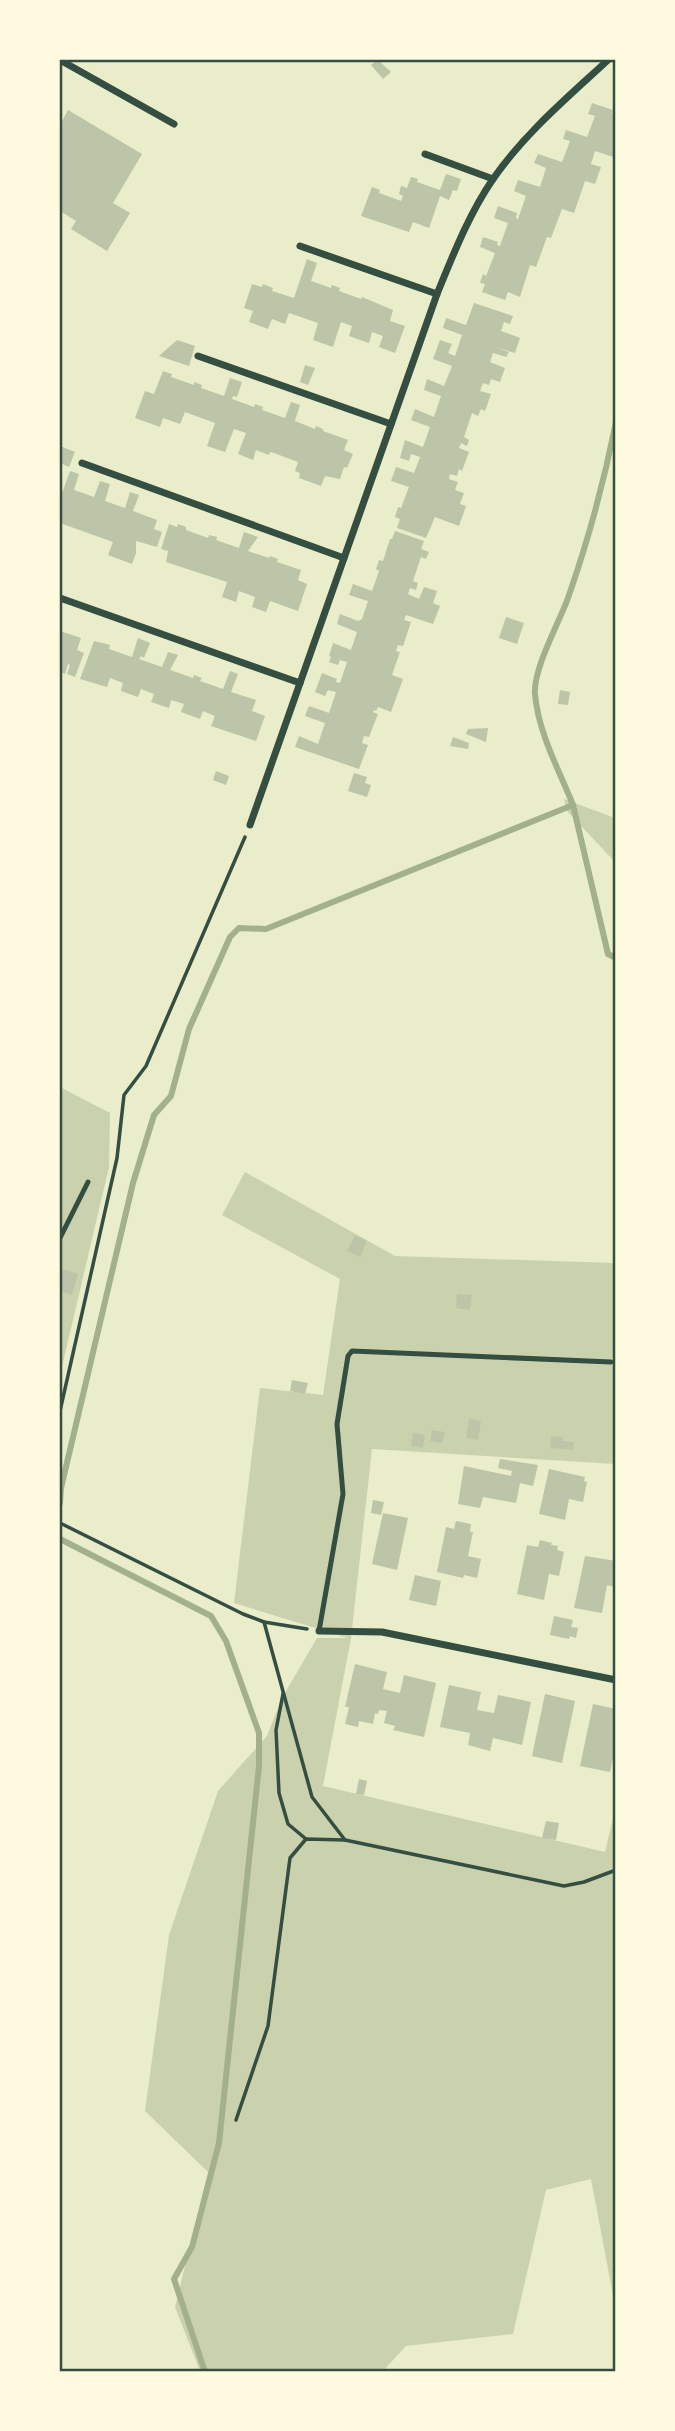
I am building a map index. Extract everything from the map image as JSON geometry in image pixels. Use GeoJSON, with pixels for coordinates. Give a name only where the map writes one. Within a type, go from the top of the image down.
{"type":"FeatureCollection","features":[{"type":"Feature","properties":{"kind":"street"},"geometry":{"type":"LineString","coordinates":[[60,60],[174,124]]}},
{"type":"Feature","properties":{"kind":"street"},"geometry":{"type":"LineString","coordinates":[[250,825],[437,294],[464,232],[493,179],[540,122],[608,60]]}},
{"type":"Feature","properties":{"kind":"street"},"geometry":{"type":"LineString","coordinates":[[425,153],[493,179]]}},
{"type":"Feature","properties":{"kind":"street"},"geometry":{"type":"LineString","coordinates":[[300,246],[437,294]]}},
{"type":"Feature","properties":{"kind":"street"},"geometry":{"type":"LineString","coordinates":[[198,356],[391,424]]}},
{"type":"Feature","properties":{"kind":"street"},"geometry":{"type":"LineString","coordinates":[[82,463],[344,558]]}},
{"type":"Feature","properties":{"kind":"street"},"geometry":{"type":"LineString","coordinates":[[60,598],[300,683]]}},
{"type":"Feature","properties":{"kind":"street"},"geometry":{"type":"LineString","coordinates":[[319,1631],[382,1632],[615,1680]]}},
{"type":"Feature","properties":{"kind":"lane"},"geometry":{"type":"LineString","coordinates":[[60,1238],[88,1182]]}},
{"type":"Feature","properties":{"kind":"lane"},"geometry":{"type":"LineString","coordinates":[[319,1631],[342,1494],[337,1424],[348,1356],[352,1351],[611,1362]]}},
{"type":"Feature","properties":{"kind":"path"},"geometry":{"type":"LineString","coordinates":[[60,1411],[117,1158],[124,1095],[146,1066],[250,825]]}},
{"type":"Feature","properties":{"kind":"path"},"geometry":{"type":"LineString","coordinates":[[60,1523],[243,1614],[264,1622],[319,1631]]}},
{"type":"Feature","properties":{"kind":"path"},"geometry":{"type":"LineString","coordinates":[[264,1622],[312,1797],[345,1840]]}},
{"type":"Feature","properties":{"kind":"path"},"geometry":{"type":"LineString","coordinates":[[284,1691],[276,1730],[279,1793],[288,1824],[306,1839],[345,1840],[564,1886],[584,1882],[615,1870]]}},
{"type":"Feature","properties":{"kind":"path"},"geometry":{"type":"LineString","coordinates":[[236,2120],[268,2026],[290,1858],[306,1839]]}},
{"type":"Feature","properties":{"kind":"green space"},"geometry":{"type":"Polygon","coordinates":[[[564,799],[615,818],[615,862],[567,811],[564,799]]]}},
{"type":"Feature","properties":{"kind":"green space"},"geometry":{"type":"Polygon","coordinates":[[[60,1087],[110,1113],[109,1167],[60,1375],[60,1087]]]}},
{"type":"Feature","properties":{"kind":"green space"},"geometry":{"type":"Polygon","coordinates":[[[245,1172],[395,1256],[615,1263],[615,1464],[372,1449],[351,1638],[323,1786],[605,1852],[615,1810],[615,2306],[591,2179],[546,2190],[513,2334],[406,2346],[383,2371],[200,2371],[175,2307],[208,2172],[145,2111],[169,1935],[218,1791],[267,1736],[282,1698],[317,1638],[348,1638],[234,1603],[260,1388],[323,1395],[340,1279],[222,1215],[245,1172]]]}},
{"type":"Feature","properties":{"kind":"building"},"geometry":{"type":"Polygon","coordinates":[[[378,60],[391,72],[383,79],[371,65],[378,60]]]}},
{"type":"Feature","properties":{"kind":"building"},"geometry":{"type":"Polygon","coordinates":[[[592,103],[613,110],[612,114],[616,115],[616,158],[595,151],[591,164],[601,167],[595,184],[585,181],[574,213],[562,209],[551,238],[547,237],[536,267],[530,265],[520,297],[508,292],[505,300],[482,292],[485,284],[480,283],[483,274],[486,276],[495,253],[480,247],[483,237],[498,242],[497,245],[500,246],[508,223],[494,218],[498,206],[517,213],[518,219],[526,196],[514,191],[518,180],[540,187],[546,168],[534,163],[538,154],[562,162],[570,141],[563,139],[566,130],[587,137],[595,116],[588,114],[592,103]]]}},
{"type":"Feature","properties":{"kind":"building"},"geometry":{"type":"Polygon","coordinates":[[[68,110],[142,154],[113,203],[130,213],[107,251],[71,229],[76,221],[60,211],[60,125],[68,110]]]}},
{"type":"Feature","properties":{"kind":"building"},"geometry":{"type":"Polygon","coordinates":[[[446,174],[461,179],[457,191],[453,190],[449,200],[440,196],[429,228],[413,222],[409,232],[361,216],[372,187],[380,190],[379,193],[401,201],[401,186],[407,188],[411,177],[418,179],[417,182],[440,190],[446,174]]]}},
{"type":"Feature","properties":{"kind":"building"},"geometry":{"type":"Polygon","coordinates":[[[307,259],[317,263],[311,281],[331,288],[332,285],[340,288],[339,291],[393,310],[390,321],[405,326],[395,353],[379,347],[383,336],[372,332],[369,343],[349,336],[352,326],[341,322],[333,347],[313,340],[318,323],[289,313],[285,324],[272,319],[268,329],[249,322],[253,311],[244,308],[252,284],[262,287],[263,284],[273,288],[272,291],[294,298],[307,259]]]}},
{"type":"Feature","properties":{"kind":"building"},"geometry":{"type":"Polygon","coordinates":[[[474,303],[513,316],[510,324],[504,322],[501,331],[520,338],[515,353],[495,347],[509,352],[506,357],[493,353],[490,362],[505,368],[500,382],[491,379],[489,385],[483,383],[480,391],[491,394],[485,411],[481,409],[478,416],[472,413],[464,437],[469,440],[467,446],[461,443],[459,448],[469,452],[462,471],[459,469],[457,476],[450,474],[449,479],[458,482],[455,490],[464,493],[460,504],[466,506],[459,526],[435,517],[426,538],[397,528],[400,519],[395,517],[409,487],[391,481],[396,467],[414,473],[420,457],[411,454],[409,461],[400,458],[405,440],[423,447],[430,427],[411,420],[415,409],[434,417],[441,396],[424,390],[427,379],[444,386],[452,366],[433,359],[440,340],[452,344],[448,353],[455,356],[462,335],[443,328],[446,318],[466,325],[474,303]]]}},
{"type":"Feature","properties":{"kind":"building"},"geometry":{"type":"Polygon","coordinates":[[[177,340],[195,346],[189,366],[159,356],[177,340]]]}},
{"type":"Feature","properties":{"kind":"building"},"geometry":{"type":"Polygon","coordinates":[[[305,365],[315,368],[308,385],[300,382],[305,365]]]}},
{"type":"Feature","properties":{"kind":"building"},"geometry":{"type":"Polygon","coordinates":[[[163,371],[172,374],[171,377],[194,385],[194,382],[202,385],[201,388],[224,396],[230,378],[242,382],[237,397],[233,396],[232,399],[254,407],[255,404],[263,407],[262,410],[285,418],[291,402],[300,405],[295,421],[315,429],[316,426],[348,440],[344,450],[353,454],[347,468],[344,467],[340,479],[325,476],[321,486],[299,478],[300,473],[295,471],[298,462],[256,450],[253,460],[238,454],[246,433],[234,429],[225,452],[207,446],[215,423],[185,412],[180,424],[163,418],[160,427],[135,418],[145,391],[154,394],[163,371]]]}},
{"type":"Feature","properties":{"kind":"building"},"geometry":{"type":"Polygon","coordinates":[[[60,446],[75,452],[69,467],[60,463],[60,446]]]}},
{"type":"Feature","properties":{"kind":"building"},"geometry":{"type":"Polygon","coordinates":[[[70,471],[79,474],[74,490],[94,497],[100,481],[110,484],[105,501],[125,508],[130,492],[139,495],[133,511],[157,520],[154,529],[162,532],[157,547],[136,541],[132,564],[108,555],[113,542],[60,523],[60,499],[70,471]]]}},
{"type":"Feature","properties":{"kind":"building"},"geometry":{"type":"Polygon","coordinates":[[[169,524],[177,527],[178,524],[208,538],[209,535],[217,537],[216,540],[239,548],[244,532],[258,537],[248,551],[269,558],[270,556],[278,559],[277,562],[301,570],[298,580],[307,584],[298,611],[270,601],[266,612],[252,607],[255,597],[239,591],[236,602],[222,597],[227,582],[166,562],[168,551],[161,549],[169,524]]]}},
{"type":"Feature","properties":{"kind":"building"},"geometry":{"type":"Polygon","coordinates":[[[395,531],[424,541],[421,549],[429,552],[426,559],[421,557],[413,581],[418,583],[416,590],[410,588],[408,594],[419,599],[424,587],[437,591],[433,603],[440,606],[433,624],[406,615],[404,620],[411,622],[403,646],[398,645],[396,651],[400,652],[392,675],[403,679],[391,712],[378,707],[373,712],[378,714],[369,737],[364,736],[362,743],[368,745],[359,769],[295,747],[299,736],[318,744],[325,723],[305,716],[309,706],[329,713],[336,692],[328,690],[325,696],[315,692],[322,673],[340,683],[347,662],[340,660],[338,665],[329,662],[333,643],[351,650],[357,632],[337,624],[340,614],[358,621],[362,619],[368,601],[349,595],[353,584],[372,591],[379,571],[376,569],[379,560],[383,561],[395,531]]]}},
{"type":"Feature","properties":{"kind":"building"},"geometry":{"type":"Polygon","coordinates":[[[506,617],[524,623],[517,644],[499,638],[506,617]]]}},
{"type":"Feature","properties":{"kind":"building"},"geometry":{"type":"Polygon","coordinates":[[[60,631],[81,638],[77,650],[84,653],[75,677],[67,674],[68,664],[65,674],[60,672],[60,631]]]}},
{"type":"Feature","properties":{"kind":"building"},"geometry":{"type":"Polygon","coordinates":[[[138,638],[150,643],[144,658],[141,656],[139,659],[162,667],[168,652],[178,655],[170,670],[193,678],[194,675],[202,678],[200,681],[223,689],[230,671],[238,674],[231,692],[256,700],[252,711],[265,716],[256,741],[211,726],[215,716],[203,711],[200,719],[181,712],[184,704],[171,700],[169,708],[151,702],[154,694],[141,689],[138,697],[121,691],[123,683],[110,678],[107,687],[80,679],[94,641],[110,645],[109,649],[132,657],[138,638]]]}},
{"type":"Feature","properties":{"kind":"building"},"geometry":{"type":"Polygon","coordinates":[[[560,690],[570,692],[568,705],[558,704],[560,690]]]}},
{"type":"Feature","properties":{"kind":"building"},"geometry":{"type":"Polygon","coordinates":[[[488,728],[486,742],[466,734],[468,729],[488,728]]]}},
{"type":"Feature","properties":{"kind":"building"},"geometry":{"type":"Polygon","coordinates":[[[453,737],[469,743],[468,749],[450,746],[453,737]]]}},
{"type":"Feature","properties":{"kind":"building"},"geometry":{"type":"Polygon","coordinates":[[[216,771],[229,776],[226,785],[213,780],[216,771]]]}},
{"type":"Feature","properties":{"kind":"building"},"geometry":{"type":"Polygon","coordinates":[[[354,773],[367,777],[365,783],[371,785],[367,797],[348,791],[354,773]]]}},
{"type":"Feature","properties":{"kind":"building"},"geometry":{"type":"Polygon","coordinates":[[[355,1235],[367,1241],[360,1257],[347,1251],[355,1235]]]}},
{"type":"Feature","properties":{"kind":"building"},"geometry":{"type":"Polygon","coordinates":[[[60,1268],[78,1274],[72,1295],[60,1291],[60,1268]]]}},
{"type":"Feature","properties":{"kind":"building"},"geometry":{"type":"Polygon","coordinates":[[[457,1294],[472,1295],[470,1310],[456,1308],[457,1294]]]}},
{"type":"Feature","properties":{"kind":"building"},"geometry":{"type":"Polygon","coordinates":[[[292,1380],[308,1383],[305,1394],[290,1391],[292,1380]]]}},
{"type":"Feature","properties":{"kind":"building"},"geometry":{"type":"Polygon","coordinates":[[[469,1419],[481,1421],[478,1440],[466,1438],[469,1419]]]}},
{"type":"Feature","properties":{"kind":"building"},"geometry":{"type":"Polygon","coordinates":[[[432,1430],[445,1432],[442,1443],[430,1441],[432,1430]]]}},
{"type":"Feature","properties":{"kind":"building"},"geometry":{"type":"Polygon","coordinates":[[[413,1433],[425,1435],[423,1448],[411,1446],[413,1433]]]}},
{"type":"Feature","properties":{"kind":"building"},"geometry":{"type":"Polygon","coordinates":[[[551,1436],[574,1442],[573,1450],[550,1448],[551,1436]]]}},
{"type":"Feature","properties":{"kind":"building"},"geometry":{"type":"Polygon","coordinates":[[[500,1459],[538,1465],[533,1486],[520,1483],[516,1503],[483,1497],[480,1508],[458,1504],[464,1466],[511,1476],[512,1471],[498,1468],[500,1459]]]}},
{"type":"Feature","properties":{"kind":"building"},"geometry":{"type":"Polygon","coordinates":[[[549,1469],[585,1477],[584,1481],[587,1482],[583,1502],[569,1499],[565,1520],[539,1514],[549,1469]]]}},
{"type":"Feature","properties":{"kind":"building"},"geometry":{"type":"Polygon","coordinates":[[[373,1500],[384,1502],[381,1515],[371,1513],[373,1500]]]}},
{"type":"Feature","properties":{"kind":"building"},"geometry":{"type":"Polygon","coordinates":[[[383,1513],[408,1518],[397,1570],[372,1564],[383,1513]]]}},
{"type":"Feature","properties":{"kind":"building"},"geometry":{"type":"Polygon","coordinates":[[[456,1521],[471,1524],[470,1532],[473,1532],[468,1556],[481,1559],[477,1578],[437,1572],[446,1527],[454,1529],[456,1521]]]}},
{"type":"Feature","properties":{"kind":"building"},"geometry":{"type":"Polygon","coordinates":[[[540,1540],[558,1546],[557,1550],[564,1552],[559,1576],[549,1574],[544,1600],[517,1594],[527,1545],[538,1547],[540,1540]]]}},
{"type":"Feature","properties":{"kind":"building"},"geometry":{"type":"Polygon","coordinates":[[[585,1556],[616,1561],[615,1587],[607,1585],[602,1613],[574,1608],[585,1556]]]}},
{"type":"Feature","properties":{"kind":"building"},"geometry":{"type":"Polygon","coordinates":[[[415,1575],[441,1581],[436,1606],[409,1600],[415,1575]]]}},
{"type":"Feature","properties":{"kind":"building"},"geometry":{"type":"Polygon","coordinates":[[[554,1616],[573,1620],[571,1627],[578,1628],[576,1638],[550,1635],[554,1616]]]}},
{"type":"Feature","properties":{"kind":"building"},"geometry":{"type":"Polygon","coordinates":[[[355,1664],[387,1672],[383,1689],[400,1693],[404,1675],[436,1683],[424,1737],[393,1730],[395,1726],[384,1723],[387,1711],[379,1710],[378,1714],[375,1713],[373,1724],[359,1721],[358,1727],[345,1724],[349,1707],[345,1707],[355,1664]]]}},
{"type":"Feature","properties":{"kind":"building"},"geometry":{"type":"Polygon","coordinates":[[[449,1685],[481,1692],[477,1710],[494,1713],[498,1695],[531,1702],[522,1745],[493,1738],[490,1751],[468,1745],[470,1733],[440,1727],[449,1685]]]}},
{"type":"Feature","properties":{"kind":"building"},"geometry":{"type":"Polygon","coordinates":[[[545,1694],[575,1701],[562,1763],[532,1756],[545,1694]]]}},
{"type":"Feature","properties":{"kind":"building"},"geometry":{"type":"Polygon","coordinates":[[[593,1704],[616,1709],[616,1744],[610,1772],[580,1766],[593,1704]]]}},
{"type":"Feature","properties":{"kind":"building"},"geometry":{"type":"Polygon","coordinates":[[[359,1779],[367,1781],[364,1795],[356,1794],[359,1779]]]}},
{"type":"Feature","properties":{"kind":"building"},"geometry":{"type":"Polygon","coordinates":[[[546,1821],[559,1823],[556,1840],[542,1838],[546,1821]]]}},
{"type":"Feature","properties":{"kind":"waterway"},"geometry":{"type":"LineString","coordinates":[[60,1503],[61,1488],[133,1183],[154,1115],[171,1096],[189,1029],[230,937],[239,928],[266,929],[573,805],[540,722],[535,684],[582,555],[616,422]]}},
{"type":"Feature","properties":{"kind":"waterway"},"geometry":{"type":"LineString","coordinates":[[573,805],[608,954],[616,958]]}},
{"type":"Feature","properties":{"kind":"waterway"},"geometry":{"type":"LineString","coordinates":[[60,1539],[211,1616],[226,1641],[259,1733],[259,1766],[219,2143],[192,2247],[174,2279],[205,2372]]}}]}
